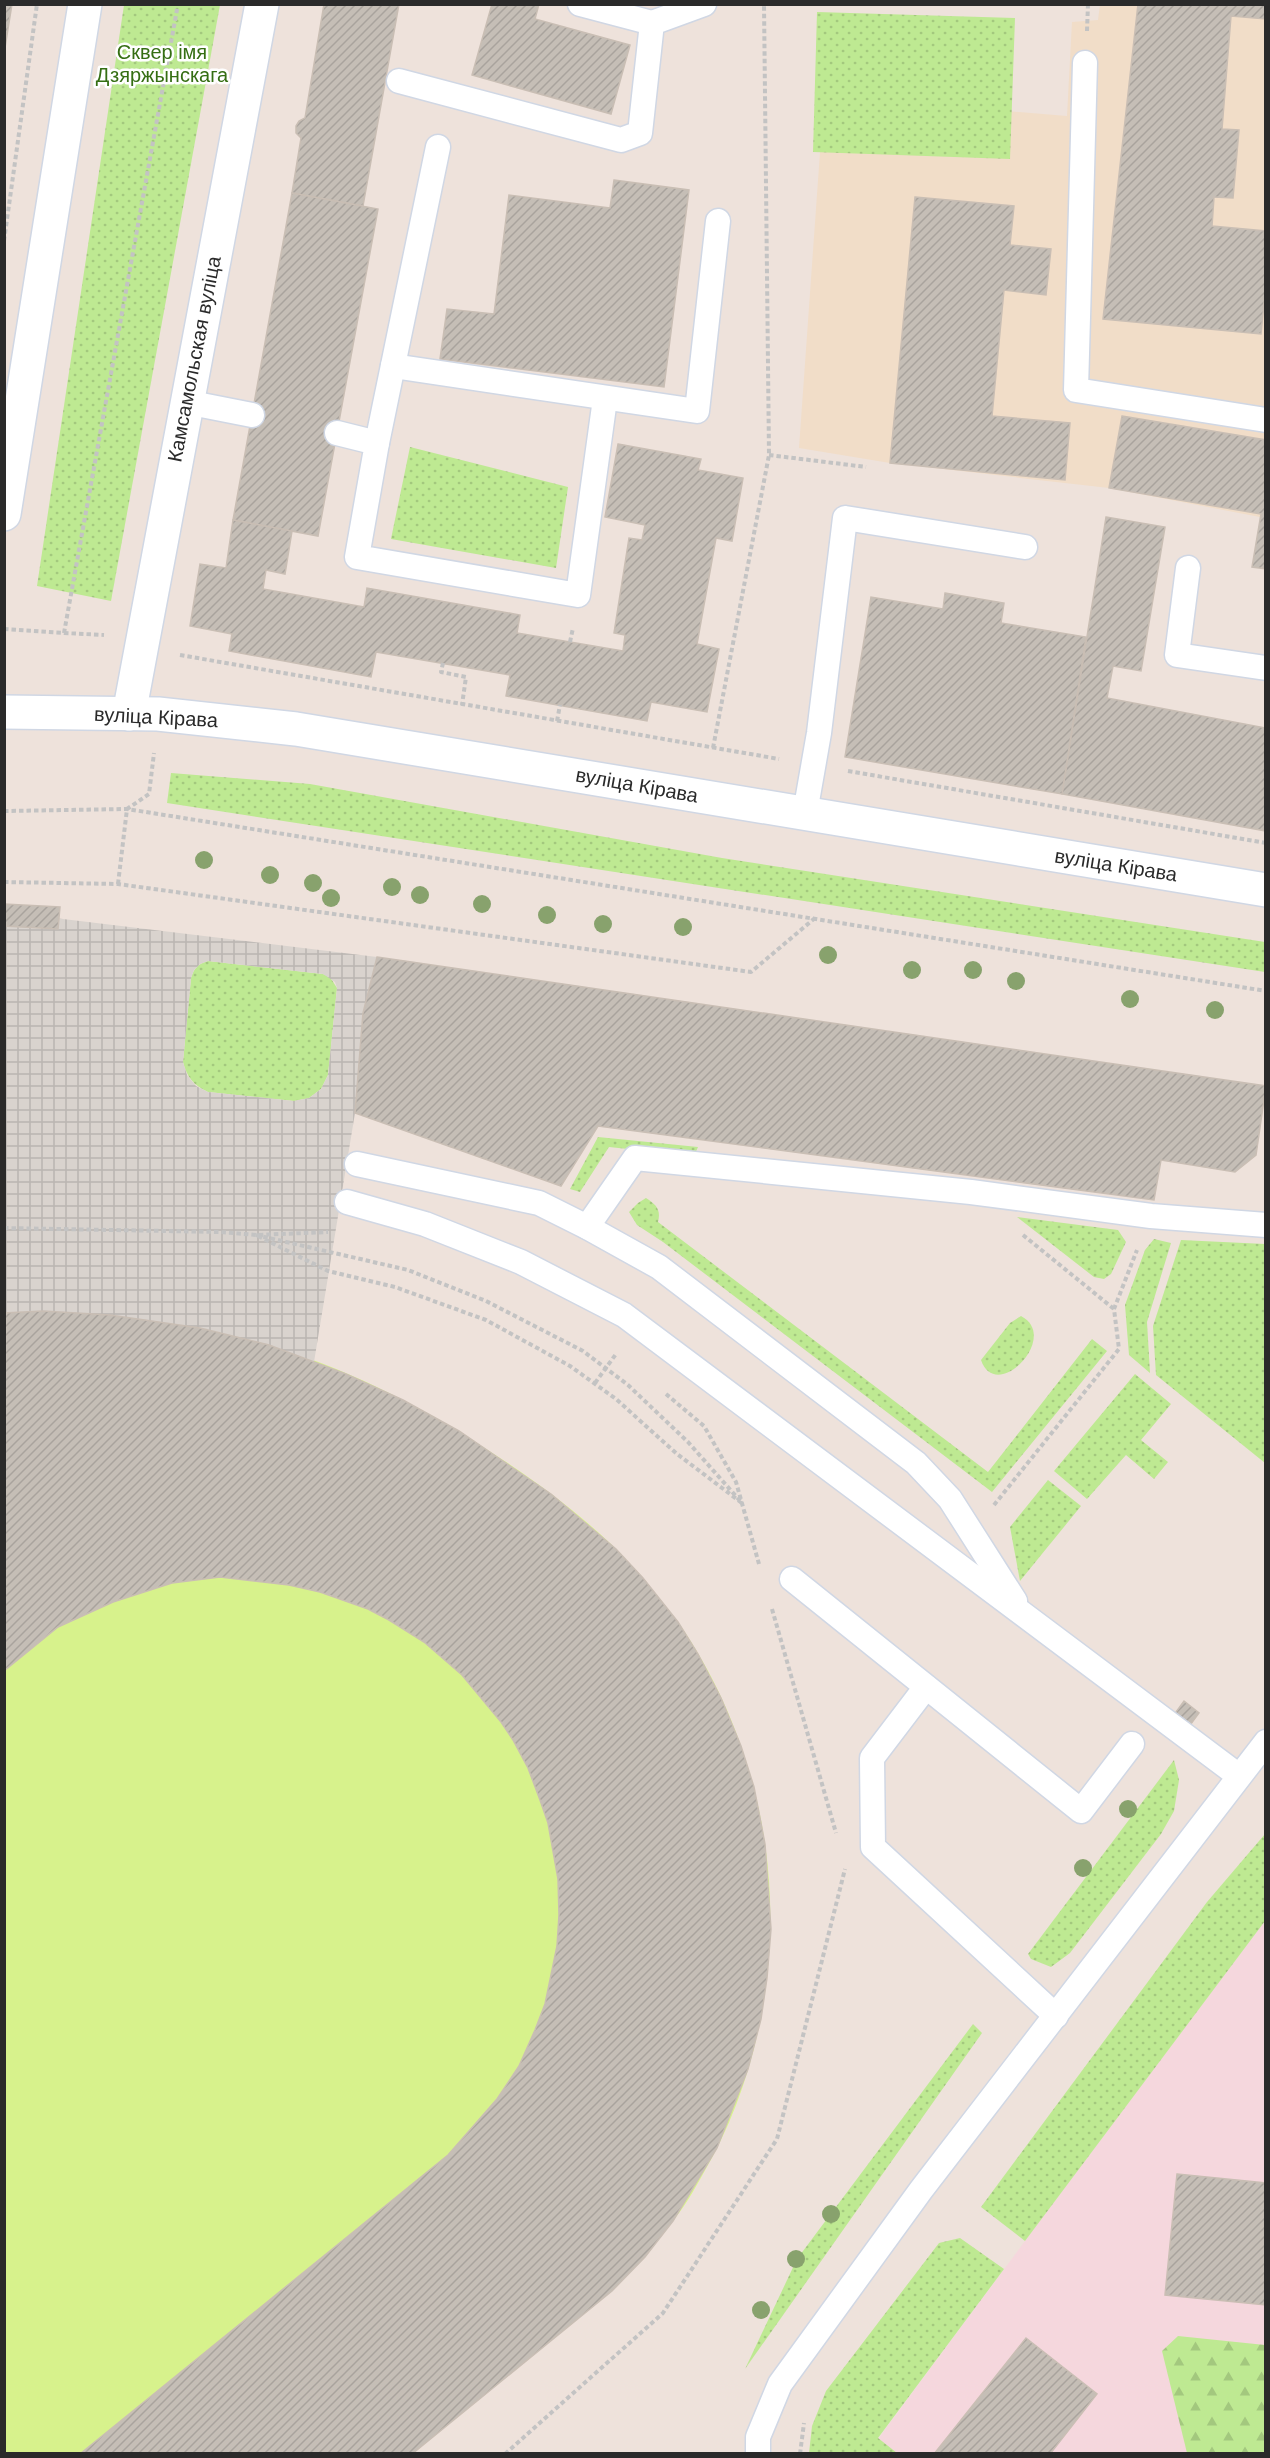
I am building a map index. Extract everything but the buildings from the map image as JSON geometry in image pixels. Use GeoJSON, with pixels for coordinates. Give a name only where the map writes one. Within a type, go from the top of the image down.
{"type":"FeatureCollection","features":[{"type":"Feature","properties":{"kind":"main road"},"geometry":{"type":"LineString","coordinates":[[4,514],[84,4]]}},
{"type":"Feature","properties":{"kind":"main road","name":"Камсамольская вуліца"},"geometry":{"type":"LineString","coordinates":[[129,714],[262,4]]}},
{"type":"Feature","properties":{"kind":"main road","name":"вуліца Кірава"},"geometry":{"type":"LineString","coordinates":[[4,712],[158,714],[296,729],[1266,890]]}},
{"type":"Feature","properties":{"kind":"lane"},"geometry":{"type":"LineString","coordinates":[[580,4],[652,23],[704,4]]}},
{"type":"Feature","properties":{"kind":"lane"},"geometry":{"type":"LineString","coordinates":[[399,81],[621,140],[640,133],[652,23]]}},
{"type":"Feature","properties":{"kind":"lane"},"geometry":{"type":"LineString","coordinates":[[1085,63],[1076,390],[1266,420]]}},
{"type":"Feature","properties":{"kind":"lane"},"geometry":{"type":"LineString","coordinates":[[438,147],[377,443],[357,557],[578,595],[605,399]]}},
{"type":"Feature","properties":{"kind":"lane"},"geometry":{"type":"LineString","coordinates":[[393,366],[697,411],[718,221]]}},
{"type":"Feature","properties":{"kind":"lane"},"geometry":{"type":"LineString","coordinates":[[186,402],[252,415]]}},
{"type":"Feature","properties":{"kind":"lane"},"geometry":{"type":"LineString","coordinates":[[337,433],[377,443]]}},
{"type":"Feature","properties":{"kind":"lane"},"geometry":{"type":"LineString","coordinates":[[805,813],[814,765],[845,518],[1025,547]]}},
{"type":"Feature","properties":{"kind":"lane"},"geometry":{"type":"LineString","coordinates":[[1188,568],[1177,655],[1266,668]]}},
{"type":"Feature","properties":{"kind":"lane"},"geometry":{"type":"LineString","coordinates":[[587,1227],[635,1158],[971,1192],[1151,1216],[1266,1225]]}},
{"type":"Feature","properties":{"kind":"lane"},"geometry":{"type":"LineString","coordinates":[[357,1164],[539,1203],[659,1267],[916,1463],[950,1499],[1023,1613]]}},
{"type":"Feature","properties":{"kind":"lane"},"geometry":{"type":"LineString","coordinates":[[347,1202],[425,1224],[521,1262],[624,1316],[1023,1613],[1147,1710],[1239,1776]]}},
{"type":"Feature","properties":{"kind":"lane"},"geometry":{"type":"LineString","coordinates":[[792,1579],[1082,1811],[1132,1744]]}},
{"type":"Feature","properties":{"kind":"lane"},"geometry":{"type":"LineString","coordinates":[[926,1687],[872,1758],[873,1847],[1056,2016]]}},
{"type":"Feature","properties":{"kind":"lane"},"geometry":{"type":"LineString","coordinates":[[758,2454],[758,2437],[780,2384],[921,2190],[1056,2016],[1201,1822],[1266,1742]]}},
{"type":"Feature","properties":{"kind":"path"},"geometry":{"type":"LineString","coordinates":[[4,241],[37,4]]}},
{"type":"Feature","properties":{"kind":"path"},"geometry":{"type":"LineString","coordinates":[[64,633],[178,4]]}},
{"type":"Feature","properties":{"kind":"path"},"geometry":{"type":"LineString","coordinates":[[714,748],[768,455],[764,4]]}},
{"type":"Feature","properties":{"kind":"path"},"geometry":{"type":"LineString","coordinates":[[768,455],[866,467]]}},
{"type":"Feature","properties":{"kind":"path"},"geometry":{"type":"LineString","coordinates":[[4,629],[96,634]]}},
{"type":"Feature","properties":{"kind":"path"},"geometry":{"type":"LineString","coordinates":[[180,655],[1266,843]]}},
{"type":"Feature","properties":{"kind":"path"},"geometry":{"type":"LineString","coordinates":[[442,663],[441,672],[466,677],[462,705]]}},
{"type":"Feature","properties":{"kind":"path"},"geometry":{"type":"LineString","coordinates":[[557,721],[560,705]]}},
{"type":"Feature","properties":{"kind":"path"},"geometry":{"type":"LineString","coordinates":[[118,884],[127,808]]}},
{"type":"Feature","properties":{"kind":"path"},"geometry":{"type":"LineString","coordinates":[[4,811],[127,808],[1266,991]]}},
{"type":"Feature","properties":{"kind":"path"},"geometry":{"type":"LineString","coordinates":[[4,882],[118,884],[751,972],[815,918]]}},
{"type":"Feature","properties":{"kind":"path"},"geometry":{"type":"LineString","coordinates":[[971,1192],[1114,1310]]}},
{"type":"Feature","properties":{"kind":"path"},"geometry":{"type":"LineString","coordinates":[[1022,1471],[1119,1349],[1114,1310],[1151,1216]]}},
{"type":"Feature","properties":{"kind":"path"},"geometry":{"type":"LineString","coordinates":[[4,1228],[220,1232],[256,1235],[334,1232]]}},
{"type":"Feature","properties":{"kind":"path"},"geometry":{"type":"LineString","coordinates":[[256,1235],[408,1270],[486,1301],[583,1352],[628,1385],[688,1442],[742,1503]]}},
{"type":"Feature","properties":{"kind":"path"},"geometry":{"type":"LineString","coordinates":[[256,1235],[328,1271],[395,1287],[486,1320],[570,1366],[595,1383],[677,1454],[742,1503]]}},
{"type":"Feature","properties":{"kind":"path"},"geometry":{"type":"LineString","coordinates":[[595,1383],[616,1354]]}},
{"type":"Feature","properties":{"kind":"path"},"geometry":{"type":"LineString","coordinates":[[663,1391],[704,1426],[736,1482],[761,1571]]}},
{"type":"Feature","properties":{"kind":"path"},"geometry":{"type":"LineString","coordinates":[[771,1605],[839,1843]]}},
{"type":"Feature","properties":{"kind":"path"},"geometry":{"type":"LineString","coordinates":[[505,2454],[663,2313],[777,2139],[846,1866]]}},
{"type":"Feature","properties":{"kind":"path"},"geometry":{"type":"LineString","coordinates":[[800,2454],[805,2417]]}},
{"type":"Feature","properties":{"kind":"shaded area"},"geometry":{"type":"Polygon","coordinates":[[[1100,5],[1265,5],[1265,518],[1109,488],[890,463],[799,448],[824,96],[1067,116],[1072,22],[1098,20],[1100,5]]]}},
{"type":"Feature","properties":{"kind":"shaded area"},"geometry":{"type":"Polygon","coordinates":[[[5,912],[377,957],[363,1013],[355,1113],[314,1362],[269,1345],[200,1328],[110,1315],[43,1311],[5,1313],[5,912]],[[208,961],[200,964],[194,970],[191,978],[183,1062],[187,1075],[196,1086],[208,1092],[294,1101],[309,1098],[321,1089],[328,1075],[337,988],[335,982],[323,974],[208,961]]]}},
{"type":"Feature","properties":{"kind":"shaded area"},"geometry":{"type":"Polygon","coordinates":[[[1265,1921],[1265,2453],[867,2454],[1025,2241],[1265,1921]]]}},
{"type":"Feature","properties":{"kind":"green space","name":"Сквер імя Дзяржынскага"},"geometry":{"type":"Polygon","coordinates":[[[124,5],[220,5],[111,601],[37,586],[124,5]]]}},
{"type":"Feature","properties":{"kind":"green space"},"geometry":{"type":"Polygon","coordinates":[[[817,12],[1015,18],[1010,159],[813,152],[817,12]]]}},
{"type":"Feature","properties":{"kind":"green space"},"geometry":{"type":"Polygon","coordinates":[[[410,447],[568,487],[556,568],[391,539],[410,447]]]}},
{"type":"Feature","properties":{"kind":"green space"},"geometry":{"type":"Polygon","coordinates":[[[171,773],[310,784],[722,858],[1265,942],[1265,972],[167,803],[171,773]]]}},
{"type":"Feature","properties":{"kind":"green space"},"geometry":{"type":"Polygon","coordinates":[[[208,961],[323,974],[330,977],[337,988],[328,1075],[321,1089],[309,1098],[294,1101],[208,1092],[191,1080],[183,1062],[191,978],[197,967],[208,961]]]}},
{"type":"Feature","properties":{"kind":"green space"},"geometry":{"type":"Polygon","coordinates":[[[598,1137],[698,1147],[694,1156],[609,1147],[580,1192],[570,1189],[598,1137]]]}},
{"type":"Feature","properties":{"kind":"green space"},"geometry":{"type":"Polygon","coordinates":[[[646,1198],[657,1208],[658,1222],[988,1472],[1092,1339],[1107,1351],[992,1492],[663,1242],[637,1225],[629,1212],[646,1198]]]}},
{"type":"Feature","properties":{"kind":"green space"},"geometry":{"type":"Polygon","coordinates":[[[1017,1217],[1118,1230],[1126,1242],[1111,1274],[1104,1279],[1094,1277],[1017,1217]]]}},
{"type":"Feature","properties":{"kind":"green space"},"geometry":{"type":"Polygon","coordinates":[[[1154,1239],[1171,1243],[1147,1322],[1150,1373],[1129,1355],[1125,1305],[1145,1250],[1154,1239]]]}},
{"type":"Feature","properties":{"kind":"green space"},"geometry":{"type":"Polygon","coordinates":[[[1181,1240],[1265,1244],[1265,1463],[1156,1375],[1153,1326],[1181,1240]]]}},
{"type":"Feature","properties":{"kind":"green space"},"geometry":{"type":"Polygon","coordinates":[[[43,1311],[155,1322],[210,1331],[265,1344],[322,1363],[377,1387],[458,1431],[550,1493],[622,1555],[680,1625],[700,1656],[732,1722],[744,1756],[755,1791],[768,1864],[770,1936],[768,1971],[756,2042],[734,2110],[720,2143],[692,2193],[670,2224],[412,2453],[5,2454],[5,1313],[43,1311]]]}},
{"type":"Feature","properties":{"kind":"green space"},"geometry":{"type":"Polygon","coordinates":[[[1021,1316],[1031,1326],[1034,1338],[1030,1351],[1011,1371],[999,1375],[989,1372],[981,1360],[1010,1323],[1021,1316]]]}},
{"type":"Feature","properties":{"kind":"green space"},"geometry":{"type":"Polygon","coordinates":[[[1135,1374],[1171,1404],[1141,1440],[1168,1462],[1154,1479],[1126,1455],[1087,1499],[1054,1471],[1135,1374]]]}},
{"type":"Feature","properties":{"kind":"green space"},"geometry":{"type":"Polygon","coordinates":[[[1048,1480],[1081,1506],[1020,1581],[1010,1527],[1048,1480]]]}},
{"type":"Feature","properties":{"kind":"green space"},"geometry":{"type":"Polygon","coordinates":[[[1174,1760],[1179,1780],[1174,1811],[1161,1834],[1070,1953],[1051,1967],[1031,1959],[1028,1954],[1174,1760]]]}},
{"type":"Feature","properties":{"kind":"green space"},"geometry":{"type":"Polygon","coordinates":[[[1265,1834],[1265,1921],[1025,2241],[981,2207],[1207,1902],[1265,1834]]]}},
{"type":"Feature","properties":{"kind":"green space"},"geometry":{"type":"Polygon","coordinates":[[[973,2024],[982,2033],[745,2369],[797,2259],[973,2024]]]}},
{"type":"Feature","properties":{"kind":"green space"},"geometry":{"type":"Polygon","coordinates":[[[960,2238],[1004,2269],[878,2438],[897,2453],[809,2453],[812,2426],[826,2391],[939,2243],[960,2238]]]}},
{"type":"Feature","properties":{"kind":"green space"},"geometry":{"type":"Polygon","coordinates":[[[1178,2336],[1265,2345],[1265,2453],[1187,2453],[1162,2351],[1178,2336]]]}}]}
